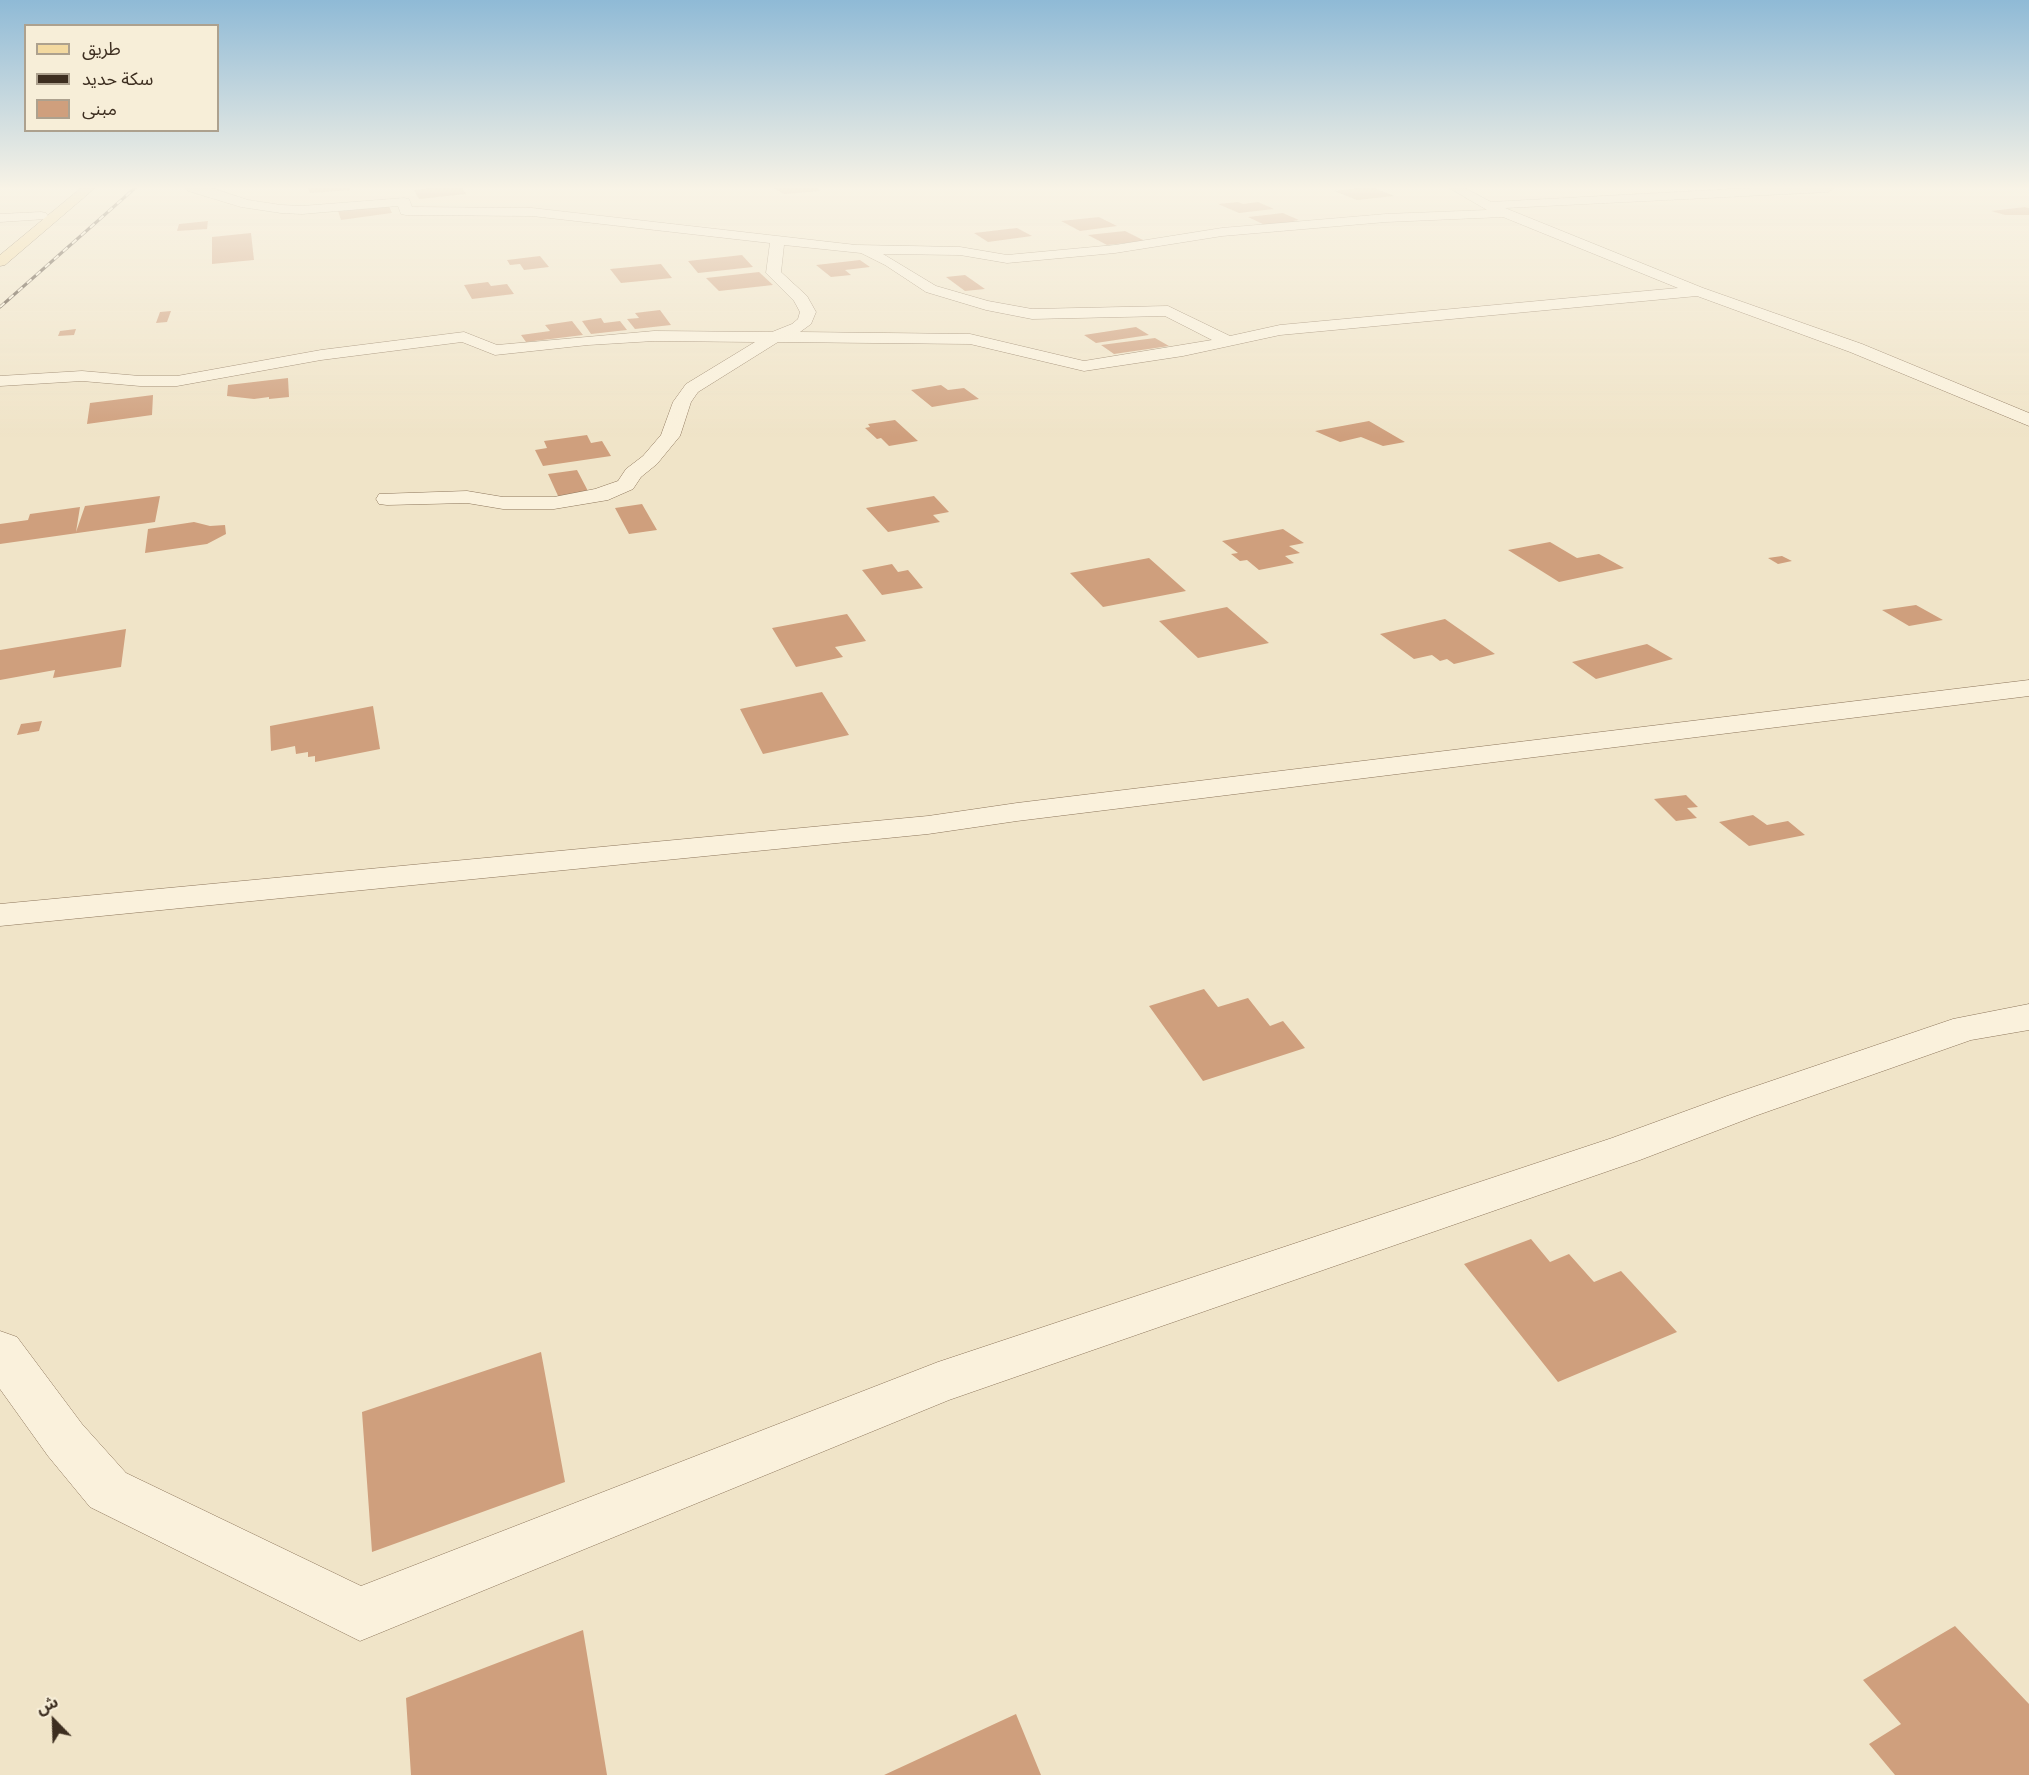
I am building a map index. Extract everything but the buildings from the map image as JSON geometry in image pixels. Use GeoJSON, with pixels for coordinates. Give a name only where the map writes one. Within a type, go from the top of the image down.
{"type":"FeatureCollection","features":[{"type":"Feature","properties":{"kind":"street"},"geometry":{"type":"LineString","coordinates":[[387,499],[467,497],[503,503],[554,503],[600,495],[626,485],[633,473],[650,460],[670,435],[682,402],[692,388],[805,321],[808,312],[801,299],[773,273],[773,271]]}},
{"type":"Feature","properties":{"kind":"street"},"geometry":{"type":"LineString","coordinates":[[903,271],[931,289],[986,305],[1032,314],[1168,311],[1228,341]]}},
{"type":"Feature","properties":{"kind":"street"},"geometry":{"type":"LineString","coordinates":[[1648,271],[1856,348],[2029,420]]}},
{"type":"Feature","properties":{"kind":"street"},"geometry":{"type":"LineString","coordinates":[[0,381],[82,376],[140,381],[177,381],[321,355],[464,337],[495,350],[588,340],[654,336],[970,339],[1084,366],[1183,351],[1280,330],[1698,291]]}},
{"type":"Feature","properties":{"kind":"street"},"geometry":{"type":"LineString","coordinates":[[0,915],[928,825],[1017,812],[2029,688]]}},
{"type":"Feature","properties":{"kind":"street"},"geometry":{"type":"LineString","coordinates":[[0,1351],[65,1440],[108,1490],[360,1614],[938,1383],[1615,1153],[1955,1032],[2029,1017]]}},
{"type":"Feature","properties":{"kind":"railway"},"geometry":{"type":"LineString","coordinates":[[0,307],[41,271]]}}]}
